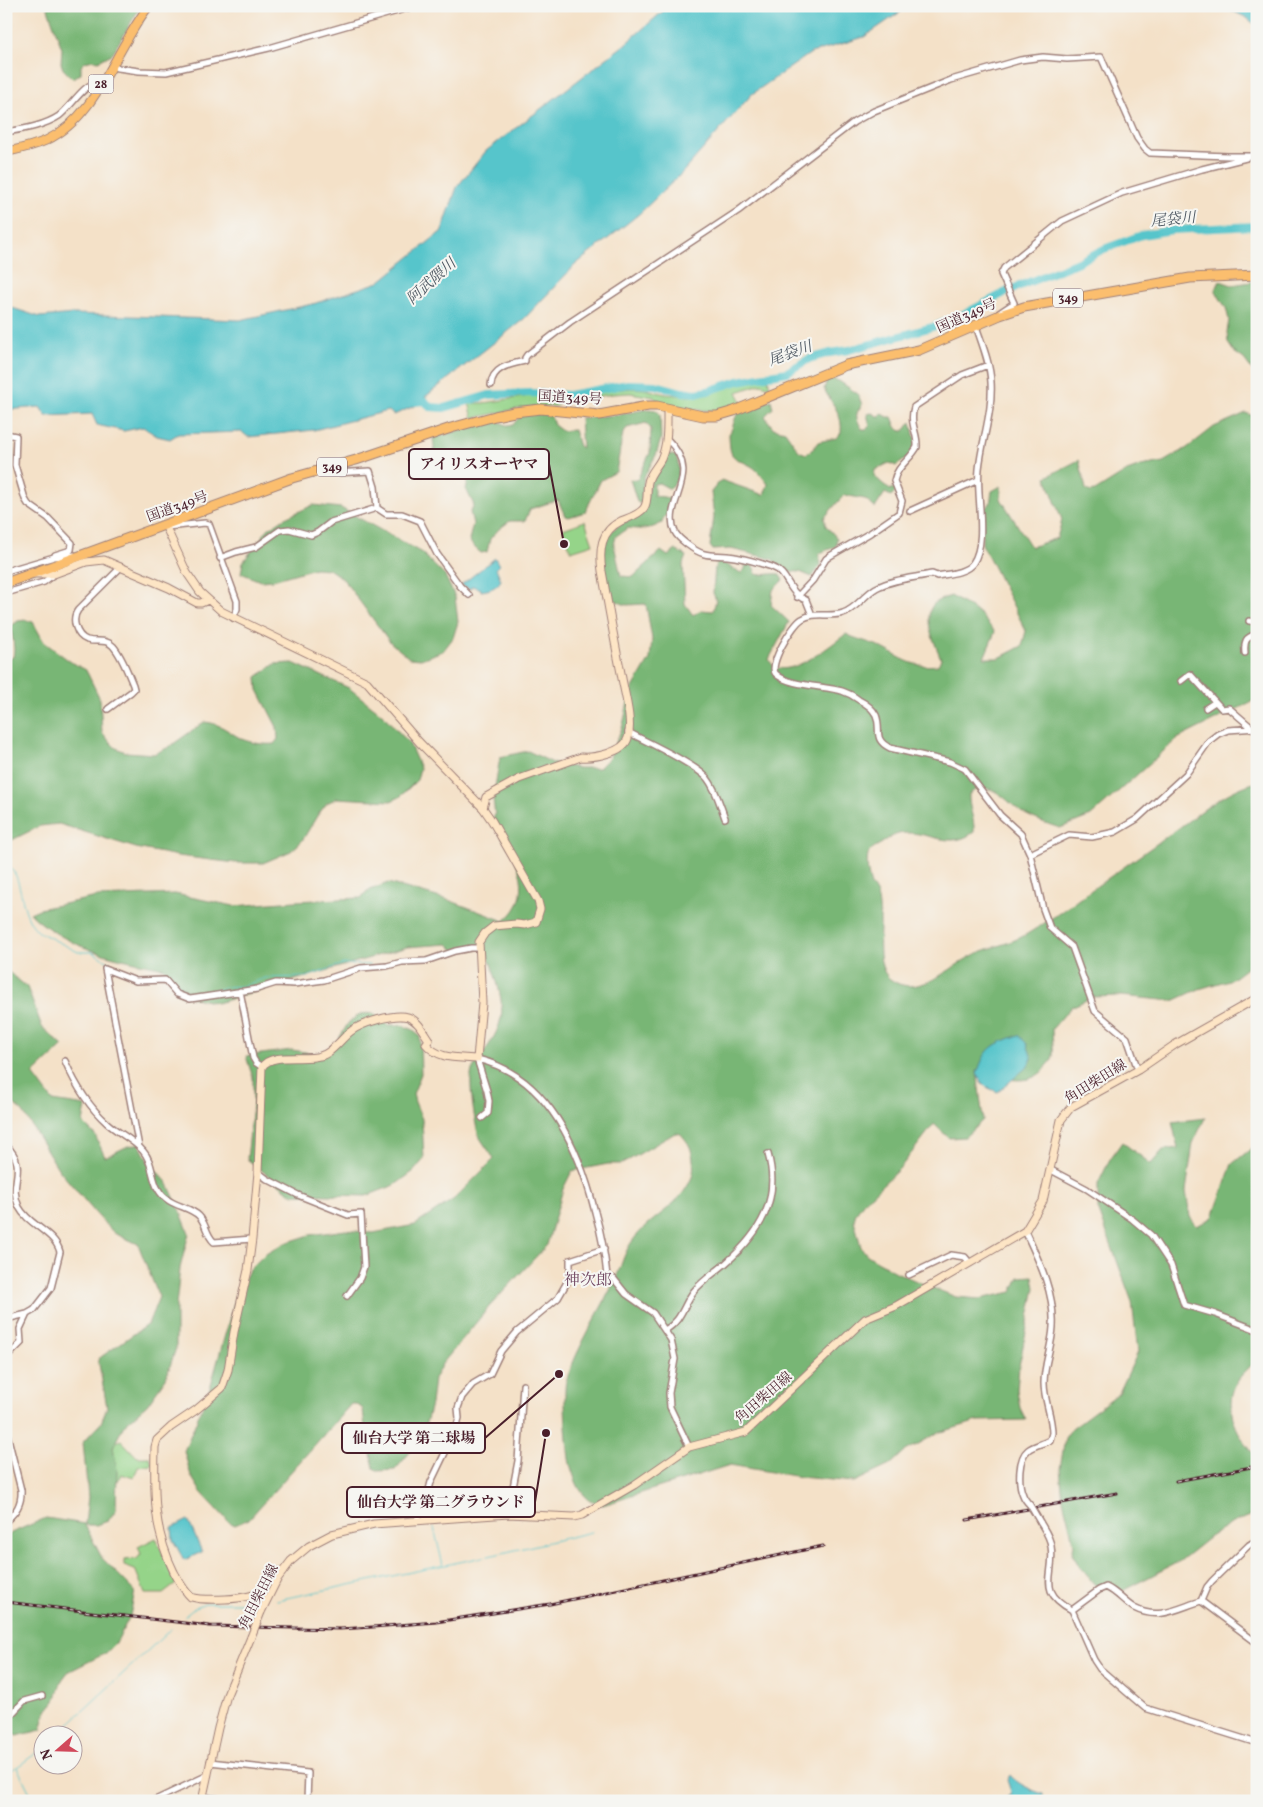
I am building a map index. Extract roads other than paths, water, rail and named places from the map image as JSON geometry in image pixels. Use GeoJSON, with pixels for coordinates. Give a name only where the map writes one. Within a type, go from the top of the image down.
{"type":"FeatureCollection","features":[{"type":"Feature","properties":{"kind":"highway","name":"国道349号"},"geometry":{"type":"LineString","coordinates":[[6,583],[84,556],[292,478],[356,460],[451,428],[514,412],[548,409],[599,414],[657,406],[666,410],[703,416],[728,413],[846,364],[919,350],[997,316],[1027,306],[1196,277],[1257,274]]}},
{"type":"Feature","properties":{"kind":"main road","name":"28"},"geometry":{"type":"LineString","coordinates":[[6,152],[40,142],[66,129],[79,116],[100,86],[139,19],[149,6]]}},
{"type":"Feature","properties":{"kind":"street"},"geometry":{"type":"LineString","coordinates":[[111,67],[166,72],[269,48],[415,6]]}},
{"type":"Feature","properties":{"kind":"street"},"geometry":{"type":"LineString","coordinates":[[491,385],[493,376],[499,370],[510,364],[526,361],[527,355],[570,322],[738,211],[854,122],[874,111],[951,80],[1020,60],[1043,57],[1067,59],[1101,56],[1137,138],[1150,153],[1255,156]]}},
{"type":"Feature","properties":{"kind":"street"},"geometry":{"type":"LineString","coordinates":[[6,132],[41,124],[58,117],[74,103],[89,84],[96,83],[100,86]]}},
{"type":"Feature","properties":{"kind":"street"},"geometry":{"type":"LineString","coordinates":[[1013,301],[1001,274],[1004,268],[1062,222],[1122,193],[1141,186],[1255,156]]}},
{"type":"Feature","properties":{"kind":"street"},"geometry":{"type":"LineString","coordinates":[[1013,301],[1024,303],[1027,306]]}},
{"type":"Feature","properties":{"kind":"street"},"geometry":{"type":"LineString","coordinates":[[997,316],[1013,301]]}},
{"type":"Feature","properties":{"kind":"street"},"geometry":{"type":"LineString","coordinates":[[976,326],[988,365],[991,391],[978,480],[980,504],[979,551],[970,567],[937,576],[932,574],[887,584],[871,592],[845,612],[834,615],[812,615],[801,619],[783,644],[773,667],[775,674],[788,681],[841,691],[865,703],[875,714],[880,740],[890,748],[950,762],[965,770],[1000,815],[1021,834],[1030,854],[1043,909],[1050,928],[1072,947],[1095,1012],[1127,1038],[1138,1070]]}},
{"type":"Feature","properties":{"kind":"street"},"geometry":{"type":"LineString","coordinates":[[797,597],[813,580],[826,559],[870,533],[899,512],[902,501],[894,481],[900,467],[912,456],[917,448],[912,413],[914,406],[962,375],[983,369],[988,365]]}},
{"type":"Feature","properties":{"kind":"street"},"geometry":{"type":"LineString","coordinates":[[482,808],[486,797],[519,779],[580,757],[591,758],[617,750],[628,739],[629,714],[600,560],[601,547],[609,530],[640,512],[647,502],[646,492],[649,479],[661,459],[667,439],[666,410]]}},
{"type":"Feature","properties":{"kind":"street"},"geometry":{"type":"LineString","coordinates":[[6,434],[16,436],[16,465],[28,504],[48,518],[72,543],[71,550],[54,555],[54,557]]}},
{"type":"Feature","properties":{"kind":"street"},"geometry":{"type":"LineString","coordinates":[[667,439],[678,452],[683,464],[681,487],[674,513],[674,530],[680,538],[699,553],[712,556],[734,556],[775,568],[786,580],[797,597],[806,600],[812,615]]}},
{"type":"Feature","properties":{"kind":"street"},"geometry":{"type":"LineString","coordinates":[[320,471],[335,473],[370,471],[375,487],[377,508]]}},
{"type":"Feature","properties":{"kind":"street"},"geometry":{"type":"LineString","coordinates":[[910,511],[978,480]]}},
{"type":"Feature","properties":{"kind":"street"},"geometry":{"type":"LineString","coordinates":[[220,558],[256,547],[280,530],[289,529],[311,535],[331,522],[377,508]]}},
{"type":"Feature","properties":{"kind":"street"},"geometry":{"type":"LineString","coordinates":[[377,508],[386,514],[402,514],[420,520],[437,554],[460,586],[469,595]]}},
{"type":"Feature","properties":{"kind":"street"},"geometry":{"type":"LineString","coordinates":[[233,618],[238,606],[210,526],[207,523],[165,526],[187,573],[208,600],[221,611],[233,618],[367,682],[419,742],[482,808],[507,846],[538,901],[540,909],[536,922],[525,926],[516,924],[494,926],[485,933],[481,940],[479,948],[482,1003],[477,1059],[489,1101],[488,1113],[482,1118]]}},
{"type":"Feature","properties":{"kind":"street"},"geometry":{"type":"LineString","coordinates":[[6,572],[54,557],[78,554],[84,556]]}},
{"type":"Feature","properties":{"kind":"street"},"geometry":{"type":"LineString","coordinates":[[34,574],[54,574],[91,560],[104,560],[121,566],[197,603],[208,600]]}},
{"type":"Feature","properties":{"kind":"street"},"geometry":{"type":"LineString","coordinates":[[6,593],[44,582],[63,563]]}},
{"type":"Feature","properties":{"kind":"street"},"geometry":{"type":"LineString","coordinates":[[108,709],[132,692],[134,689],[133,685],[113,647],[105,641],[87,640],[80,634],[74,622],[78,610],[121,566]]}},
{"type":"Feature","properties":{"kind":"street"},"geometry":{"type":"LineString","coordinates":[[1249,621],[1257,622]]}},
{"type":"Feature","properties":{"kind":"street"},"geometry":{"type":"LineString","coordinates":[[1245,653],[1244,643],[1246,639],[1257,634]]}},
{"type":"Feature","properties":{"kind":"street"},"geometry":{"type":"LineString","coordinates":[[1181,681],[1190,674],[1222,708],[1229,708],[1254,728]]}},
{"type":"Feature","properties":{"kind":"street"},"geometry":{"type":"LineString","coordinates":[[1206,708],[1215,702]]}},
{"type":"Feature","properties":{"kind":"street"},"geometry":{"type":"LineString","coordinates":[[1030,854],[1069,835],[1092,837],[1115,832],[1137,820],[1186,774],[1209,741],[1218,734],[1228,730],[1254,728]]}},
{"type":"Feature","properties":{"kind":"street"},"geometry":{"type":"LineString","coordinates":[[628,732],[689,765],[707,778],[725,818]]}},
{"type":"Feature","properties":{"kind":"street"},"geometry":{"type":"LineString","coordinates":[[139,1147],[105,969],[136,981],[165,980],[177,994],[190,999],[257,989],[276,983],[294,984],[324,980],[361,968],[387,966],[402,962],[426,961],[455,951],[479,948]]}},
{"type":"Feature","properties":{"kind":"street"},"geometry":{"type":"LineString","coordinates":[[240,991],[253,1058],[262,1067]]}},
{"type":"Feature","properties":{"kind":"street","name":"角田柴田線"},"geometry":{"type":"LineString","coordinates":[[202,1799],[227,1695],[261,1612],[283,1571],[300,1552],[332,1534],[364,1525],[508,1514],[566,1518],[582,1515],[634,1485],[689,1446],[746,1432],[842,1339],[866,1319],[896,1306],[1025,1231],[1043,1201],[1061,1120],[1071,1107],[1138,1070],[1176,1044],[1257,998]]}},
{"type":"Feature","properties":{"kind":"street"},"geometry":{"type":"LineString","coordinates":[[283,1571],[271,1572],[263,1588],[251,1596],[234,1599],[194,1598],[188,1594],[174,1570],[161,1540],[158,1526],[155,1468],[157,1440],[170,1427],[196,1410],[222,1388],[228,1370],[234,1332],[248,1270],[252,1239],[258,1172],[262,1067],[266,1062],[275,1059],[299,1059],[322,1056],[356,1027],[390,1016],[409,1017],[417,1023],[428,1040],[426,1044],[432,1052],[439,1055],[477,1059],[494,1063],[517,1077],[536,1093],[553,1112],[566,1132],[578,1157],[591,1195],[604,1249],[607,1276],[614,1279],[622,1290],[653,1313],[671,1340],[675,1359],[670,1407],[689,1446]]}},
{"type":"Feature","properties":{"kind":"street"},"geometry":{"type":"LineString","coordinates":[[65,1060],[80,1092],[106,1122],[142,1149],[150,1160],[155,1182],[162,1195],[176,1205],[199,1216],[213,1241],[252,1239]]}},
{"type":"Feature","properties":{"kind":"street"},"geometry":{"type":"LineString","coordinates":[[6,1145],[17,1160],[18,1176],[14,1188],[20,1209],[53,1239],[60,1252],[52,1288],[34,1310],[27,1314],[6,1318]]}},
{"type":"Feature","properties":{"kind":"street"},"geometry":{"type":"LineString","coordinates":[[665,1330],[673,1326],[695,1291],[735,1255],[760,1224],[769,1203],[773,1187],[772,1170],[768,1154]]}},
{"type":"Feature","properties":{"kind":"street"},"geometry":{"type":"LineString","coordinates":[[1050,1170],[1087,1189],[1132,1219],[1152,1235],[1171,1265],[1184,1305],[1215,1314],[1257,1330]]}},
{"type":"Feature","properties":{"kind":"street"},"geometry":{"type":"LineString","coordinates":[[258,1172],[267,1179],[298,1195],[348,1215],[361,1214],[364,1267],[347,1296]]}},
{"type":"Feature","properties":{"kind":"street"},"geometry":{"type":"LineString","coordinates":[[1025,1231],[1047,1284],[1053,1310],[1053,1326],[1044,1371],[1044,1383],[1052,1433],[1050,1440],[1026,1451],[1020,1461],[1021,1490],[1046,1532],[1051,1548],[1049,1586],[1052,1593],[1066,1607],[1072,1610],[1094,1660],[1100,1669],[1145,1708],[1257,1743]]}},
{"type":"Feature","properties":{"kind":"street"},"geometry":{"type":"LineString","coordinates":[[416,1521],[425,1505],[431,1482],[455,1432],[459,1418],[458,1408],[462,1397],[474,1384],[490,1374],[500,1351],[517,1332],[558,1298],[570,1277],[570,1260],[604,1249]]}},
{"type":"Feature","properties":{"kind":"street"},"geometry":{"type":"LineString","coordinates":[[909,1275],[951,1255],[966,1257],[970,1264]]}},
{"type":"Feature","properties":{"kind":"street"},"geometry":{"type":"LineString","coordinates":[[6,1358],[21,1343],[20,1329],[27,1314]]}},
{"type":"Feature","properties":{"kind":"street"},"geometry":{"type":"LineString","coordinates":[[508,1514],[518,1461],[523,1385]]}},
{"type":"Feature","properties":{"kind":"street"},"geometry":{"type":"LineString","coordinates":[[6,1430],[22,1500],[16,1512],[6,1521]]}},
{"type":"Feature","properties":{"kind":"street"},"geometry":{"type":"LineString","coordinates":[[1072,1610],[1098,1590],[1106,1587],[1134,1608],[1153,1614],[1161,1614],[1201,1601],[1212,1581],[1249,1545],[1257,1540]]}},
{"type":"Feature","properties":{"kind":"street"},"geometry":{"type":"LineString","coordinates":[[1201,1601],[1257,1643]]}},
{"type":"Feature","properties":{"kind":"street"},"geometry":{"type":"LineString","coordinates":[[6,1720],[24,1701],[42,1696]]}},
{"type":"Feature","properties":{"kind":"street"},"geometry":{"type":"LineString","coordinates":[[210,1762],[308,1773],[307,1801]]}},
{"type":"Feature","properties":{"kind":"street"},"geometry":{"type":"LineString","coordinates":[[153,1801],[208,1775]]}},
{"type":"Feature","properties":{"kind":"street"},"geometry":{"type":"LineString","coordinates":[[202,1799],[238,1801]]}},
{"type":"Feature","properties":{"kind":"water","name":"阿武隈川"},"geometry":{"type":"Polygon","coordinates":[[[669,6],[909,6],[864,37],[811,53],[752,94],[681,174],[639,214],[575,265],[524,319],[425,397],[419,404],[394,415],[388,411],[314,430],[248,437],[242,432],[178,434],[170,439],[157,436],[143,427],[124,431],[97,425],[92,414],[46,416],[40,407],[6,410],[6,306],[40,317],[74,314],[240,320],[313,304],[379,282],[442,231],[457,187],[486,151],[624,45],[669,6]]]}},
{"type":"Feature","properties":{"kind":"water"},"geometry":{"type":"Polygon","coordinates":[[[1223,6],[1257,6],[1257,26],[1247,18],[1223,6]]]}},
{"type":"Feature","properties":{"kind":"water"},"geometry":{"type":"Polygon","coordinates":[[[495,558],[499,565],[496,568],[501,580],[495,587],[481,591],[481,589],[472,586],[470,589],[461,585],[495,558]]]}},
{"type":"Feature","properties":{"kind":"water"},"geometry":{"type":"Polygon","coordinates":[[[1019,1035],[1027,1044],[1032,1058],[1027,1067],[998,1092],[988,1088],[981,1082],[977,1074],[987,1052],[996,1044],[1019,1035]]]}},
{"type":"Feature","properties":{"kind":"water"},"geometry":{"type":"Polygon","coordinates":[[[188,1520],[202,1552],[184,1560],[173,1540],[172,1528],[188,1520]]]}},
{"type":"Feature","properties":{"kind":"water"},"geometry":{"type":"Polygon","coordinates":[[[1010,1775],[1016,1781],[1043,1794],[1043,1800],[1005,1801],[1009,1795],[1012,1795],[1007,1780],[1010,1775]]]}},
{"type":"Feature","properties":{"kind":"waterway","name":"尾袋川"},"geometry":{"type":"LineString","coordinates":[[413,402],[425,401],[430,407],[444,408],[489,395],[531,393],[569,395],[628,384],[656,385],[682,392],[697,393],[708,391],[738,381],[787,372],[809,359],[936,326],[1010,290],[1078,262],[1104,249],[1142,235],[1172,230],[1257,226]]}},
{"type":"Feature","properties":{"kind":"waterway"},"geometry":{"type":"LineString","coordinates":[[6,866],[14,872],[27,913],[34,927],[39,932],[78,952],[93,952],[116,967],[143,974],[165,971],[184,990],[192,994],[201,994],[227,987],[244,986],[265,978],[307,977],[343,964],[369,965]]}},
{"type":"Feature","properties":{"kind":"waterway"},"geometry":{"type":"LineString","coordinates":[[434,1528],[443,1565]]}},
{"type":"Feature","properties":{"kind":"waterway"},"geometry":{"type":"LineString","coordinates":[[277,1600],[498,1554],[591,1532]]}},
{"type":"Feature","properties":{"kind":"waterway"},"geometry":{"type":"LineString","coordinates":[[185,1616],[196,1607],[205,1603],[243,1603],[249,1601]]}},
{"type":"Feature","properties":{"kind":"waterway"},"geometry":{"type":"LineString","coordinates":[[69,1724],[171,1629]]}},
{"type":"Feature","properties":{"kind":"waterway"},"geometry":{"type":"LineString","coordinates":[[32,1756],[17,1767],[34,1801]]}},
{"type":"Feature","properties":{"kind":"waterway"},"geometry":{"type":"LineString","coordinates":[[6,1774],[16,1767]]}},
{"type":"Feature","properties":{"kind":"railway"},"geometry":{"type":"LineString","coordinates":[[1176,1481],[1257,1466]]}},
{"type":"Feature","properties":{"kind":"railway"},"geometry":{"type":"LineString","coordinates":[[967,1520],[1117,1493]]}},
{"type":"Feature","properties":{"kind":"railway"},"geometry":{"type":"LineString","coordinates":[[6,1602],[210,1626],[340,1629],[373,1627],[436,1622],[550,1604],[823,1546]]}},
{"type":"Feature","properties":{"kind":"place","name":"アイリスオーヤマ"},"geometry":{"type":"Point","coordinates":[564,544]}},
{"type":"Feature","properties":{"kind":"place","name":"仙台大学 第二球場"},"geometry":{"type":"Point","coordinates":[559,1374]}},
{"type":"Feature","properties":{"kind":"place","name":"仙台大学 第二グラウンド"},"geometry":{"type":"Point","coordinates":[546,1433]}},
{"type":"Feature","properties":{"kind":"district","name":"神次郎"},"geometry":{"type":"Point","coordinates":[588,1279]}}]}
